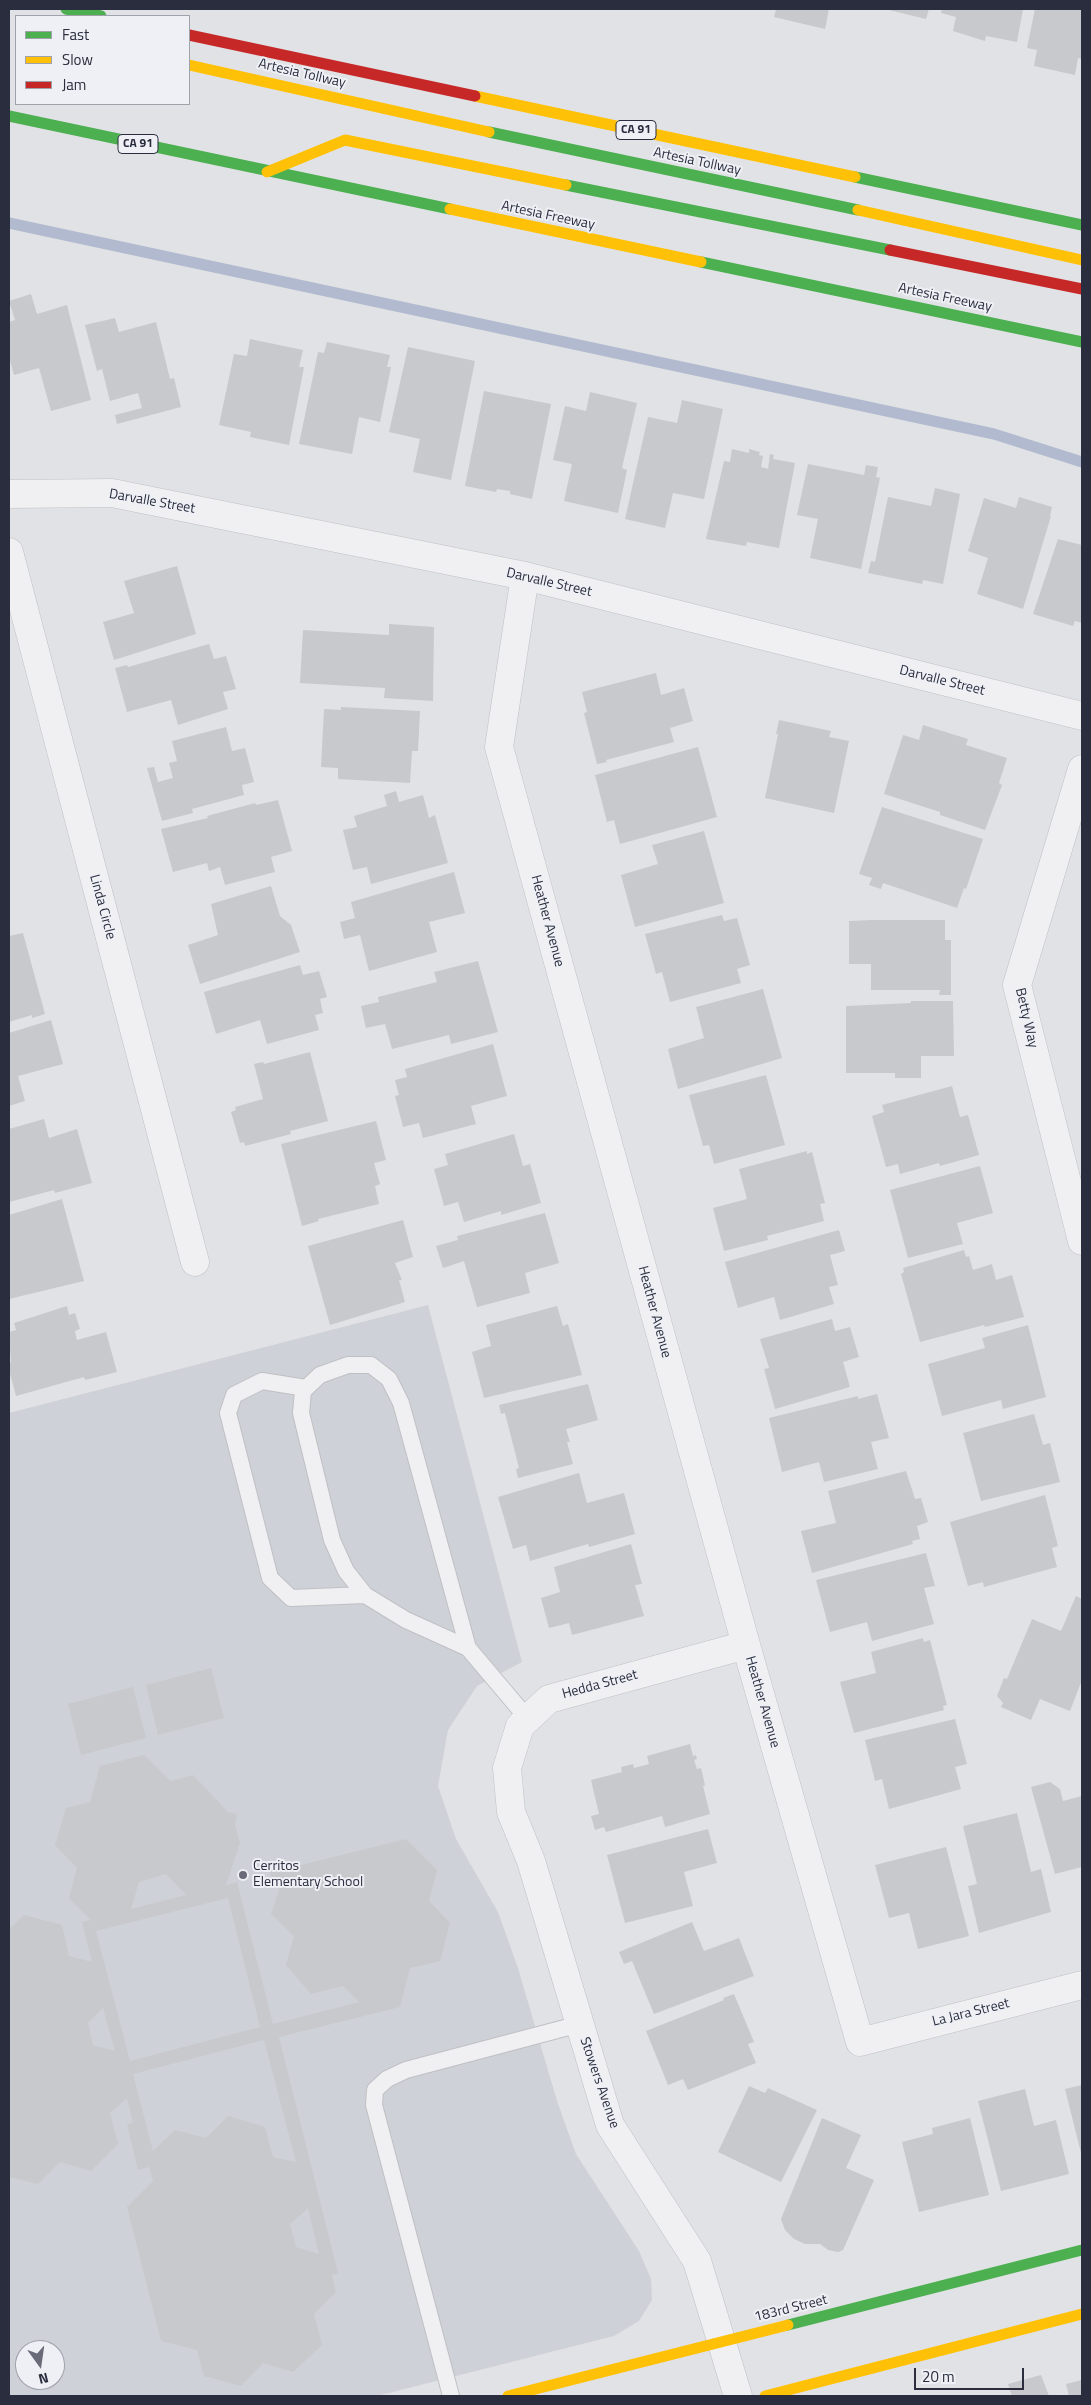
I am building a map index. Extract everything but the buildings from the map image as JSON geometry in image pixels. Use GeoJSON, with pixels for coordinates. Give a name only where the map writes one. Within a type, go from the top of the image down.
{"type":"FeatureCollection","features":[{"type":"Feature","properties":{"kind":"main road"},"geometry":{"type":"LineString","coordinates":[[66,9],[96,15]]}},
{"type":"Feature","properties":{"kind":"main road","name":"CA 91"},"geometry":{"type":"LineString","coordinates":[[190,35],[1082,225]]}},
{"type":"Feature","properties":{"kind":"main road","name":"Artesia Tollway"},"geometry":{"type":"LineString","coordinates":[[190,65],[648,167],[873,213],[1082,260]]}},
{"type":"Feature","properties":{"kind":"main road","name":"Artesia Freeway"},"geometry":{"type":"LineString","coordinates":[[9,116],[267,172],[1082,342]]}},
{"type":"Feature","properties":{"kind":"main road"},"geometry":{"type":"LineString","coordinates":[[267,172],[345,140],[1082,289]]}},
{"type":"Feature","properties":{"kind":"main road","name":"183rd Street"},"geometry":{"type":"LineString","coordinates":[[508,2396],[1082,2250]]}},
{"type":"Feature","properties":{"kind":"main road"},"geometry":{"type":"LineString","coordinates":[[765,2396],[1082,2314]]}},
{"type":"Feature","properties":{"kind":"street","name":"Darvalle Street"},"geometry":{"type":"LineString","coordinates":[[9,494],[112,493],[525,576],[1082,716]]}},
{"type":"Feature","properties":{"kind":"street","name":"Linda Circle"},"geometry":{"type":"LineString","coordinates":[[9,552],[194,1262]]}},
{"type":"Feature","properties":{"kind":"street","name":"Heather Avenue"},"geometry":{"type":"LineString","coordinates":[[525,576],[500,748],[746,1646],[860,2042]]}},
{"type":"Feature","properties":{"kind":"street","name":"Betty Way"},"geometry":{"type":"LineString","coordinates":[[1082,769],[1017,985],[1082,1241]]}},
{"type":"Feature","properties":{"kind":"street","name":"Hedda Street"},"geometry":{"type":"LineString","coordinates":[[511,1812],[507,1768],[520,1726],[549,1699],[746,1646]]}},
{"type":"Feature","properties":{"kind":"street","name":"Stowers Avenue"},"geometry":{"type":"LineString","coordinates":[[511,1812],[531,1861],[610,2125],[697,2261],[738,2396]]}},
{"type":"Feature","properties":{"kind":"street","name":"La Jara Street"},"geometry":{"type":"LineString","coordinates":[[860,2042],[1082,1985]]}},
{"type":"Feature","properties":{"kind":"lane"},"geometry":{"type":"LineString","coordinates":[[468,1648],[406,1620],[366,1595],[346,1572],[332,1540],[301,1413],[303,1391],[320,1375],[348,1365],[372,1365],[388,1379],[401,1403],[468,1648],[528,1719]]}},
{"type":"Feature","properties":{"kind":"lane"},"geometry":{"type":"LineString","coordinates":[[306,1388],[262,1381],[234,1395],[228,1413],[270,1578],[291,1598],[366,1595]]}},
{"type":"Feature","properties":{"kind":"lane"},"geometry":{"type":"LineString","coordinates":[[451,2396],[374,2105],[376,2090],[387,2079],[406,2070],[580,2024]]}},
{"type":"Feature","properties":{"kind":"shaded area","name":"Cerritos Elementary School"},"geometry":{"type":"Polygon","coordinates":[[[428,1305],[522,1662],[477,1686],[448,1730],[438,1786],[456,1839],[498,1912],[518,1968],[557,2101],[576,2154],[639,2251],[651,2279],[652,2300],[639,2321],[614,2336],[377,2396],[9,2396],[9,1413],[428,1305]]]}},
{"type":"Feature","properties":{"kind":"waterway"},"geometry":{"type":"LineString","coordinates":[[9,223],[994,434],[1082,462]]}},
{"type":"Feature","properties":{"kind":"traffic: fast"},"geometry":{"type":"LineString","coordinates":[[66,9],[96,15]]}},
{"type":"Feature","properties":{"kind":"traffic: fast"},"geometry":{"type":"LineString","coordinates":[[9,116],[450,209]]}},
{"type":"Feature","properties":{"kind":"traffic: fast"},"geometry":{"type":"LineString","coordinates":[[489,132],[858,210]]}},
{"type":"Feature","properties":{"kind":"traffic: fast"},"geometry":{"type":"LineString","coordinates":[[855,177],[1082,225]]}},
{"type":"Feature","properties":{"kind":"traffic: fast"},"geometry":{"type":"LineString","coordinates":[[566,185],[890,250]]}},
{"type":"Feature","properties":{"kind":"traffic: fast"},"geometry":{"type":"LineString","coordinates":[[701,262],[1082,342]]}},
{"type":"Feature","properties":{"kind":"traffic: fast"},"geometry":{"type":"LineString","coordinates":[[788,2325],[1082,2250]]}},
{"type":"Feature","properties":{"kind":"traffic: slow"},"geometry":{"type":"LineString","coordinates":[[190,65],[489,132]]}},
{"type":"Feature","properties":{"kind":"traffic: slow"},"geometry":{"type":"LineString","coordinates":[[475,96],[855,177]]}},
{"type":"Feature","properties":{"kind":"traffic: slow"},"geometry":{"type":"LineString","coordinates":[[267,172],[345,140],[566,185]]}},
{"type":"Feature","properties":{"kind":"traffic: slow"},"geometry":{"type":"LineString","coordinates":[[450,209],[701,262]]}},
{"type":"Feature","properties":{"kind":"traffic: slow"},"geometry":{"type":"LineString","coordinates":[[858,210],[1082,260]]}},
{"type":"Feature","properties":{"kind":"traffic: slow"},"geometry":{"type":"LineString","coordinates":[[765,2396],[1082,2314]]}},
{"type":"Feature","properties":{"kind":"traffic: slow"},"geometry":{"type":"LineString","coordinates":[[508,2396],[788,2325]]}},
{"type":"Feature","properties":{"kind":"traffic: jam"},"geometry":{"type":"LineString","coordinates":[[190,35],[475,96]]}},
{"type":"Feature","properties":{"kind":"traffic: jam"},"geometry":{"type":"LineString","coordinates":[[890,250],[1082,289]]}},
{"type":"Feature","properties":{"kind":"place","name":"Cerritos Elementary School"},"geometry":{"type":"Point","coordinates":[243,1875]}}]}
